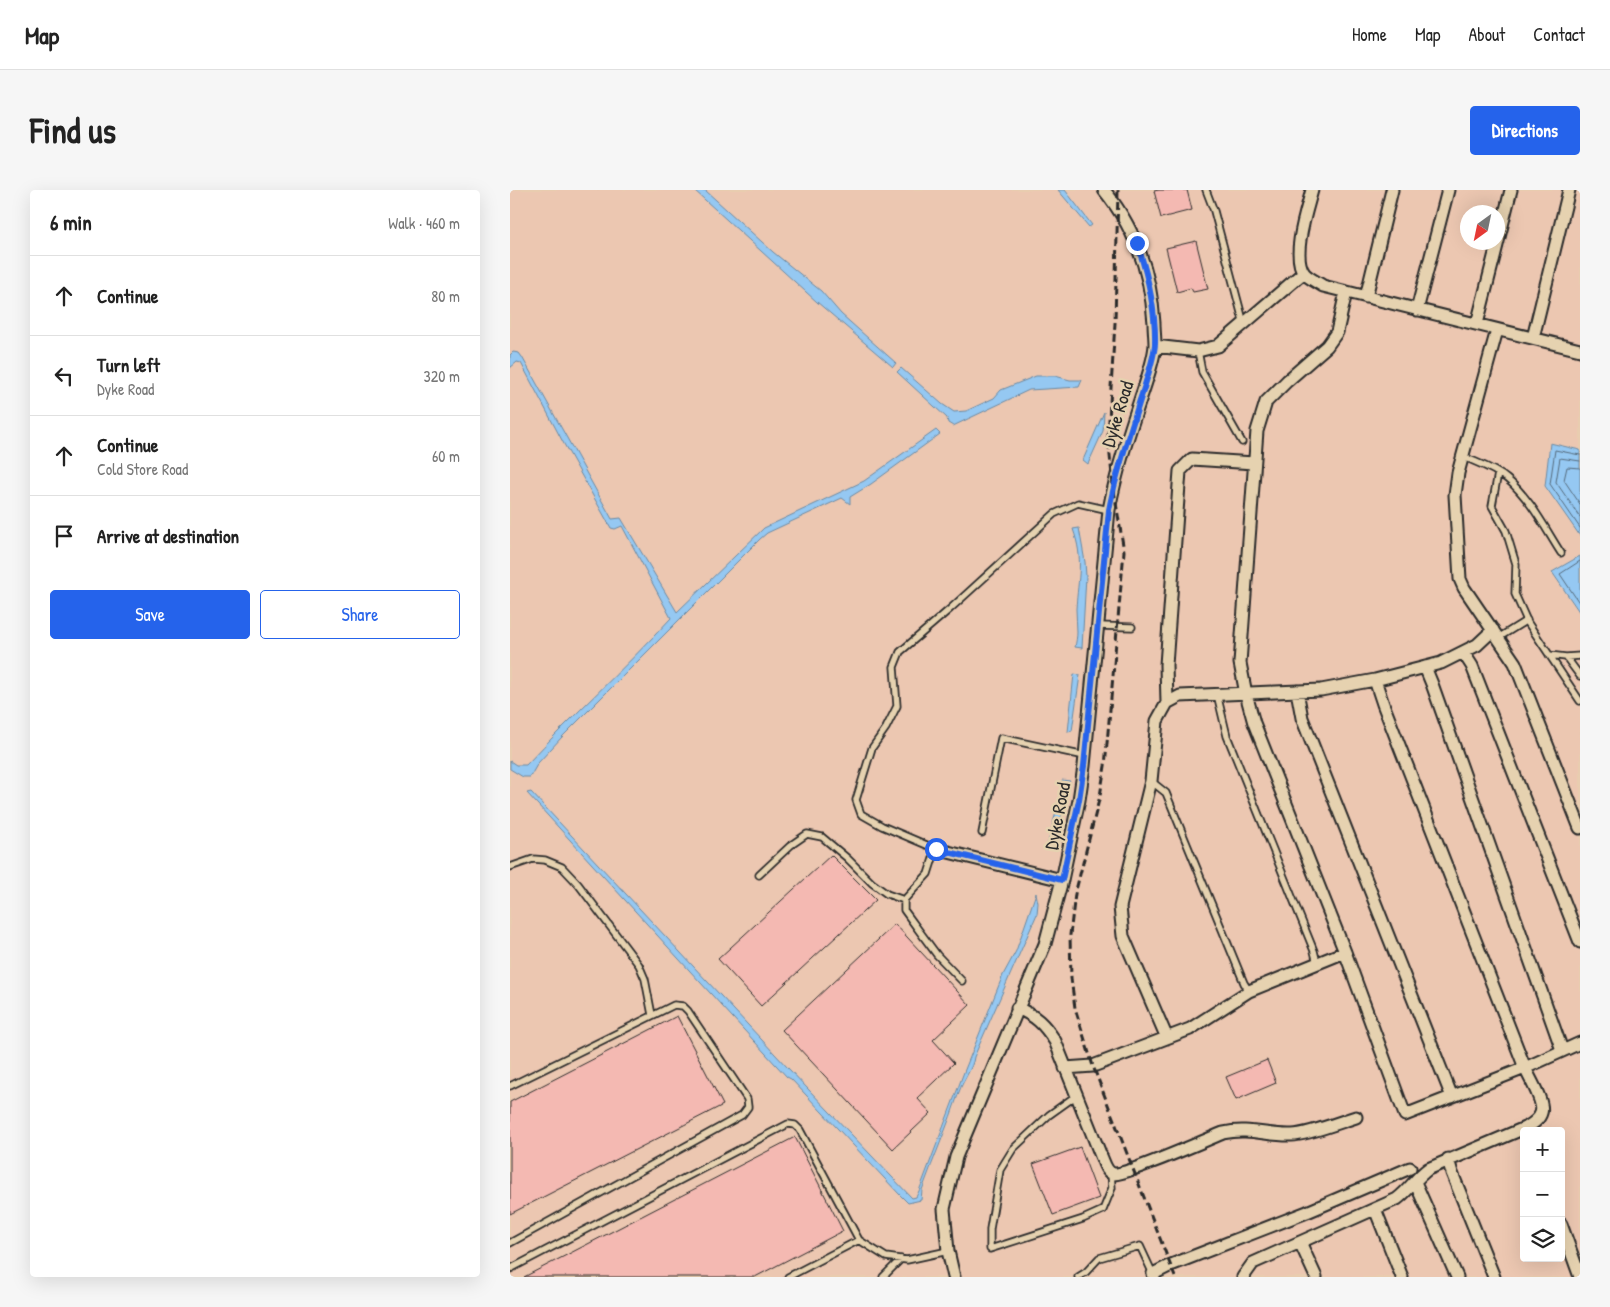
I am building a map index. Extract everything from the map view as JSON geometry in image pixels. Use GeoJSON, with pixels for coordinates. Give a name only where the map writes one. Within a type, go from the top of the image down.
{"type":"FeatureCollection","features":[{"type":"Feature","properties":{"kind":"street","name":"Dyke Road"},"geometry":{"type":"LineString","coordinates":[[954,1277],[948,1251],[944,1209],[956,1158],[1045,944],[1062,880],[1079,800],[1085,756],[1113,485],[1144,389],[1155,346],[1149,280],[1137,243],[1119,208],[1104,190]]}},
{"type":"Feature","properties":{"kind":"street"},"geometry":{"type":"LineString","coordinates":[[1312,190],[1300,237],[1298,255],[1303,273],[1323,286],[1580,350]]}},
{"type":"Feature","properties":{"kind":"street"},"geometry":{"type":"LineString","coordinates":[[1366,297],[1392,190]]}},
{"type":"Feature","properties":{"kind":"street"},"geometry":{"type":"LineString","coordinates":[[1417,310],[1448,190]]}},
{"type":"Feature","properties":{"kind":"street"},"geometry":{"type":"LineString","coordinates":[[1477,324],[1511,190]]}},
{"type":"Feature","properties":{"kind":"street"},"geometry":{"type":"LineString","coordinates":[[1533,338],[1569,190]]}},
{"type":"Feature","properties":{"kind":"street"},"geometry":{"type":"LineString","coordinates":[[1155,346],[1198,351],[1218,346],[1303,273]]}},
{"type":"Feature","properties":{"kind":"street"},"geometry":{"type":"LineString","coordinates":[[1346,292],[1337,332],[1326,346],[1286,381],[1266,402],[1257,431],[1240,662],[1254,723],[1345,952],[1405,1115],[1525,1068],[1580,1043]]}},
{"type":"Feature","properties":{"kind":"street"},"geometry":{"type":"LineString","coordinates":[[1497,330],[1462,456],[1455,495],[1460,579],[1464,588],[1515,663],[1580,828]]}},
{"type":"Feature","properties":{"kind":"street"},"geometry":{"type":"LineString","coordinates":[[1167,1038],[1123,936],[1120,907],[1151,781],[1157,722],[1167,702],[1166,666],[1180,472],[1192,459],[1254,463]]}},
{"type":"Feature","properties":{"kind":"street"},"geometry":{"type":"LineString","coordinates":[[1167,702],[1180,696],[1321,690],[1375,680],[1441,663],[1495,634]]}},
{"type":"Feature","properties":{"kind":"street"},"geometry":{"type":"LineString","coordinates":[[1463,652],[1472,666],[1580,942]]}},
{"type":"Feature","properties":{"kind":"street"},"geometry":{"type":"LineString","coordinates":[[1425,667],[1562,1050]]}},
{"type":"Feature","properties":{"kind":"street"},"geometry":{"type":"LineString","coordinates":[[1375,680],[1525,1068],[1541,1101],[1542,1112],[1530,1127]]}},
{"type":"Feature","properties":{"kind":"street"},"geometry":{"type":"LineString","coordinates":[[1297,691],[1302,718],[1452,1097]]}},
{"type":"Feature","properties":{"kind":"street"},"geometry":{"type":"LineString","coordinates":[[936,849],[1062,880]]}},
{"type":"Feature","properties":{"kind":"street"},"geometry":{"type":"LineString","coordinates":[[1065,1068],[1093,1066],[1190,1030],[1249,991],[1345,952]]}},
{"type":"Feature","properties":{"kind":"street"},"geometry":{"type":"LineString","coordinates":[[1017,1008],[1032,1014],[1044,1025],[1055,1041],[1101,1156],[1111,1173],[1116,1174],[1133,1169],[1234,1130],[1295,1135],[1356,1117]]}},
{"type":"Feature","properties":{"kind":"street"},"geometry":{"type":"LineString","coordinates":[[1243,1277],[1253,1263],[1398,1199],[1428,1169],[1448,1159],[1520,1132]]}},
{"type":"Feature","properties":{"kind":"street"},"geometry":{"type":"LineString","coordinates":[[1448,1159],[1494,1277]]}},
{"type":"Feature","properties":{"kind":"street"},"geometry":{"type":"LineString","coordinates":[[1153,1276],[1171,1265],[1308,1212],[1410,1168]]}},
{"type":"Feature","properties":{"kind":"street"},"geometry":{"type":"LineString","coordinates":[[1415,1182],[1457,1277]]}},
{"type":"Feature","properties":{"kind":"street"},"geometry":{"type":"LineString","coordinates":[[1375,1209],[1402,1277]]}},
{"type":"Feature","properties":{"kind":"street"},"geometry":{"type":"LineString","coordinates":[[1565,1235],[1580,1277]]}},
{"type":"Feature","properties":{"kind":"street"},"geometry":{"type":"LineString","coordinates":[[1300,1242],[1316,1277]]}},
{"type":"Feature","properties":{"kind":"lane"},"geometry":{"type":"LineString","coordinates":[[1206,190],[1214,211],[1244,324]]}},
{"type":"Feature","properties":{"kind":"lane"},"geometry":{"type":"LineString","coordinates":[[1198,351],[1202,372],[1242,442]]}},
{"type":"Feature","properties":{"kind":"lane"},"geometry":{"type":"LineString","coordinates":[[1462,456],[1507,479],[1526,498],[1560,553]]}},
{"type":"Feature","properties":{"kind":"lane"},"geometry":{"type":"LineString","coordinates":[[1498,473],[1492,506],[1506,531],[1516,564],[1515,594],[1526,620],[1580,701]]}},
{"type":"Feature","properties":{"kind":"lane"},"geometry":{"type":"LineString","coordinates":[[962,981],[937,955],[904,910],[904,900],[928,874],[936,849],[882,826],[861,814],[856,800],[872,748],[898,706],[894,667],[900,652],[1054,514],[1078,503],[1109,510]]}},
{"type":"Feature","properties":{"kind":"lane"},"geometry":{"type":"LineString","coordinates":[[1495,634],[1526,620]]}},
{"type":"Feature","properties":{"kind":"lane"},"geometry":{"type":"LineString","coordinates":[[1098,626],[1132,627]]}},
{"type":"Feature","properties":{"kind":"lane"},"geometry":{"type":"LineString","coordinates":[[1549,655],[1580,656]]}},
{"type":"Feature","properties":{"kind":"lane"},"geometry":{"type":"LineString","coordinates":[[1566,657],[1580,676]]}},
{"type":"Feature","properties":{"kind":"lane"},"geometry":{"type":"LineString","coordinates":[[1217,694],[1228,736],[1317,963]]}},
{"type":"Feature","properties":{"kind":"lane"},"geometry":{"type":"LineString","coordinates":[[982,833],[1001,738],[1085,756]]}},
{"type":"Feature","properties":{"kind":"lane"},"geometry":{"type":"LineString","coordinates":[[1151,781],[1166,793],[1244,983],[1249,991]]}},
{"type":"Feature","properties":{"kind":"lane"},"geometry":{"type":"LineString","coordinates":[[758,875],[791,845],[807,834],[822,837],[872,883],[887,894],[904,900]]}},
{"type":"Feature","properties":{"kind":"lane"},"geometry":{"type":"LineString","coordinates":[[510,867],[533,859],[545,860],[562,867],[578,884],[639,965],[645,979],[652,1015]]}},
{"type":"Feature","properties":{"kind":"lane"},"geometry":{"type":"LineString","coordinates":[[510,1086],[674,1005],[683,1006],[688,1011],[747,1099],[748,1107],[742,1115],[510,1243]]}},
{"type":"Feature","properties":{"kind":"lane"},"geometry":{"type":"LineString","coordinates":[[1077,1095],[1049,1115],[1013,1149],[1000,1170],[990,1229],[990,1249],[1083,1220],[1103,1210],[1112,1188],[1111,1173]]}},
{"type":"Feature","properties":{"kind":"lane"},"geometry":{"type":"LineString","coordinates":[[510,1269],[788,1124],[794,1125],[800,1130],[859,1240],[886,1256],[907,1260],[924,1258],[948,1251]]}},
{"type":"Feature","properties":{"kind":"lane"},"geometry":{"type":"LineString","coordinates":[[788,1277],[859,1240]]}},
{"type":"Feature","properties":{"kind":"lane"},"geometry":{"type":"LineString","coordinates":[[1078,1277],[1086,1272],[1099,1258],[1140,1246],[1153,1276]]}},
{"type":"Feature","properties":{"kind":"lane"},"geometry":{"type":"LineString","coordinates":[[883,1277],[901,1259]]}},
{"type":"Feature","properties":{"kind":"shaded area"},"geometry":{"type":"Polygon","coordinates":[[[510,190],[1580,190],[1580,450],[1550,443],[1545,486],[1580,536],[1580,556],[1552,572],[1580,613],[1580,1277],[510,1277],[510,190]]]}},
{"type":"Feature","properties":{"kind":"water"},"geometry":{"type":"Polygon","coordinates":[[[694,190],[705,190],[773,252],[821,291],[841,314],[896,363],[893,367],[817,302],[694,190]]]}},
{"type":"Feature","properties":{"kind":"water"},"geometry":{"type":"Polygon","coordinates":[[[1058,190],[1065,190],[1092,225],[1089,227],[1058,190]]]}},
{"type":"Feature","properties":{"kind":"water"},"geometry":{"type":"Polygon","coordinates":[[[513,352],[519,353],[522,357],[612,519],[621,518],[677,612],[764,528],[864,481],[936,430],[940,434],[850,497],[850,504],[842,498],[767,533],[562,737],[538,763],[530,777],[523,777],[510,769],[510,761],[516,765],[526,765],[671,618],[622,526],[615,529],[611,528],[521,363],[517,362],[510,368],[510,355],[513,352]]]}},
{"type":"Feature","properties":{"kind":"water"},"geometry":{"type":"Polygon","coordinates":[[[901,368],[942,404],[954,412],[966,411],[994,398],[1001,390],[1036,376],[1055,376],[1070,380],[1082,380],[1079,387],[1029,390],[953,426],[948,423],[947,418],[897,372],[901,368]]]}},
{"type":"Feature","properties":{"kind":"water"},"geometry":{"type":"Polygon","coordinates":[[[1104,412],[1103,431],[1088,464],[1083,460],[1104,412]]]}},
{"type":"Feature","properties":{"kind":"water"},"geometry":{"type":"Polygon","coordinates":[[[1550,443],[1580,450],[1580,536],[1545,486],[1550,443]]]}},
{"type":"Feature","properties":{"kind":"water"},"geometry":{"type":"Polygon","coordinates":[[[1079,528],[1086,576],[1082,648],[1075,647],[1079,559],[1073,529],[1079,528]]]}},
{"type":"Feature","properties":{"kind":"water"},"geometry":{"type":"Polygon","coordinates":[[[1580,556],[1580,613],[1552,572],[1580,556]]]}},
{"type":"Feature","properties":{"kind":"water"},"geometry":{"type":"Polygon","coordinates":[[[1074,674],[1080,675],[1072,731],[1068,732],[1074,674]]]}},
{"type":"Feature","properties":{"kind":"water"},"geometry":{"type":"Polygon","coordinates":[[[1062,780],[1070,781],[1055,843],[1052,847],[1047,847],[1061,792],[1062,780]]]}},
{"type":"Feature","properties":{"kind":"water"},"geometry":{"type":"Polygon","coordinates":[[[531,792],[912,1198],[916,1197],[919,1191],[1003,975],[1016,951],[1036,893],[1038,903],[1037,914],[961,1088],[922,1190],[921,1200],[908,1203],[787,1077],[527,793],[531,792]]]}},
{"type":"Feature","properties":{"kind":"building"},"geometry":{"type":"Polygon","coordinates":[[[1187,190],[1192,210],[1161,218],[1154,191],[1187,190]]]}},
{"type":"Feature","properties":{"kind":"building"},"geometry":{"type":"Polygon","coordinates":[[[1196,241],[1208,289],[1193,292],[1191,288],[1177,292],[1166,248],[1196,241]]]}},
{"type":"Feature","properties":{"kind":"building"},"geometry":{"type":"Polygon","coordinates":[[[831,855],[876,900],[761,1006],[718,959],[831,855]]]}},
{"type":"Feature","properties":{"kind":"building"},"geometry":{"type":"Polygon","coordinates":[[[895,924],[970,1005],[933,1040],[954,1063],[917,1098],[931,1113],[893,1149],[782,1030],[895,924]]]}},
{"type":"Feature","properties":{"kind":"building"},"geometry":{"type":"Polygon","coordinates":[[[677,1016],[723,1105],[510,1214],[510,1102],[677,1016]]]}},
{"type":"Feature","properties":{"kind":"building"},"geometry":{"type":"Polygon","coordinates":[[[1267,1060],[1276,1083],[1236,1100],[1226,1077],[1267,1060]]]}},
{"type":"Feature","properties":{"kind":"building"},"geometry":{"type":"Polygon","coordinates":[[[795,1137],[843,1231],[755,1277],[524,1277],[795,1137]]]}},
{"type":"Feature","properties":{"kind":"building"},"geometry":{"type":"Polygon","coordinates":[[[1080,1147],[1099,1198],[1053,1215],[1033,1164],[1080,1147]]]}},
{"type":"Feature","properties":{"kind":"railway"},"geometry":{"type":"LineString","coordinates":[[1118,190],[1115,323],[1108,436],[1113,485],[1124,551],[1105,766],[1100,796],[1075,894],[1070,935],[1071,978],[1075,1008],[1093,1066],[1175,1277]]}},
{"type":"Feature","properties":{"kind":"route"},"geometry":{"type":"LineString","coordinates":[[936,849],[1062,880],[1079,800],[1084,766],[1103,564],[1113,485],[1144,389],[1155,346],[1149,280],[1137,243]]}}]}
